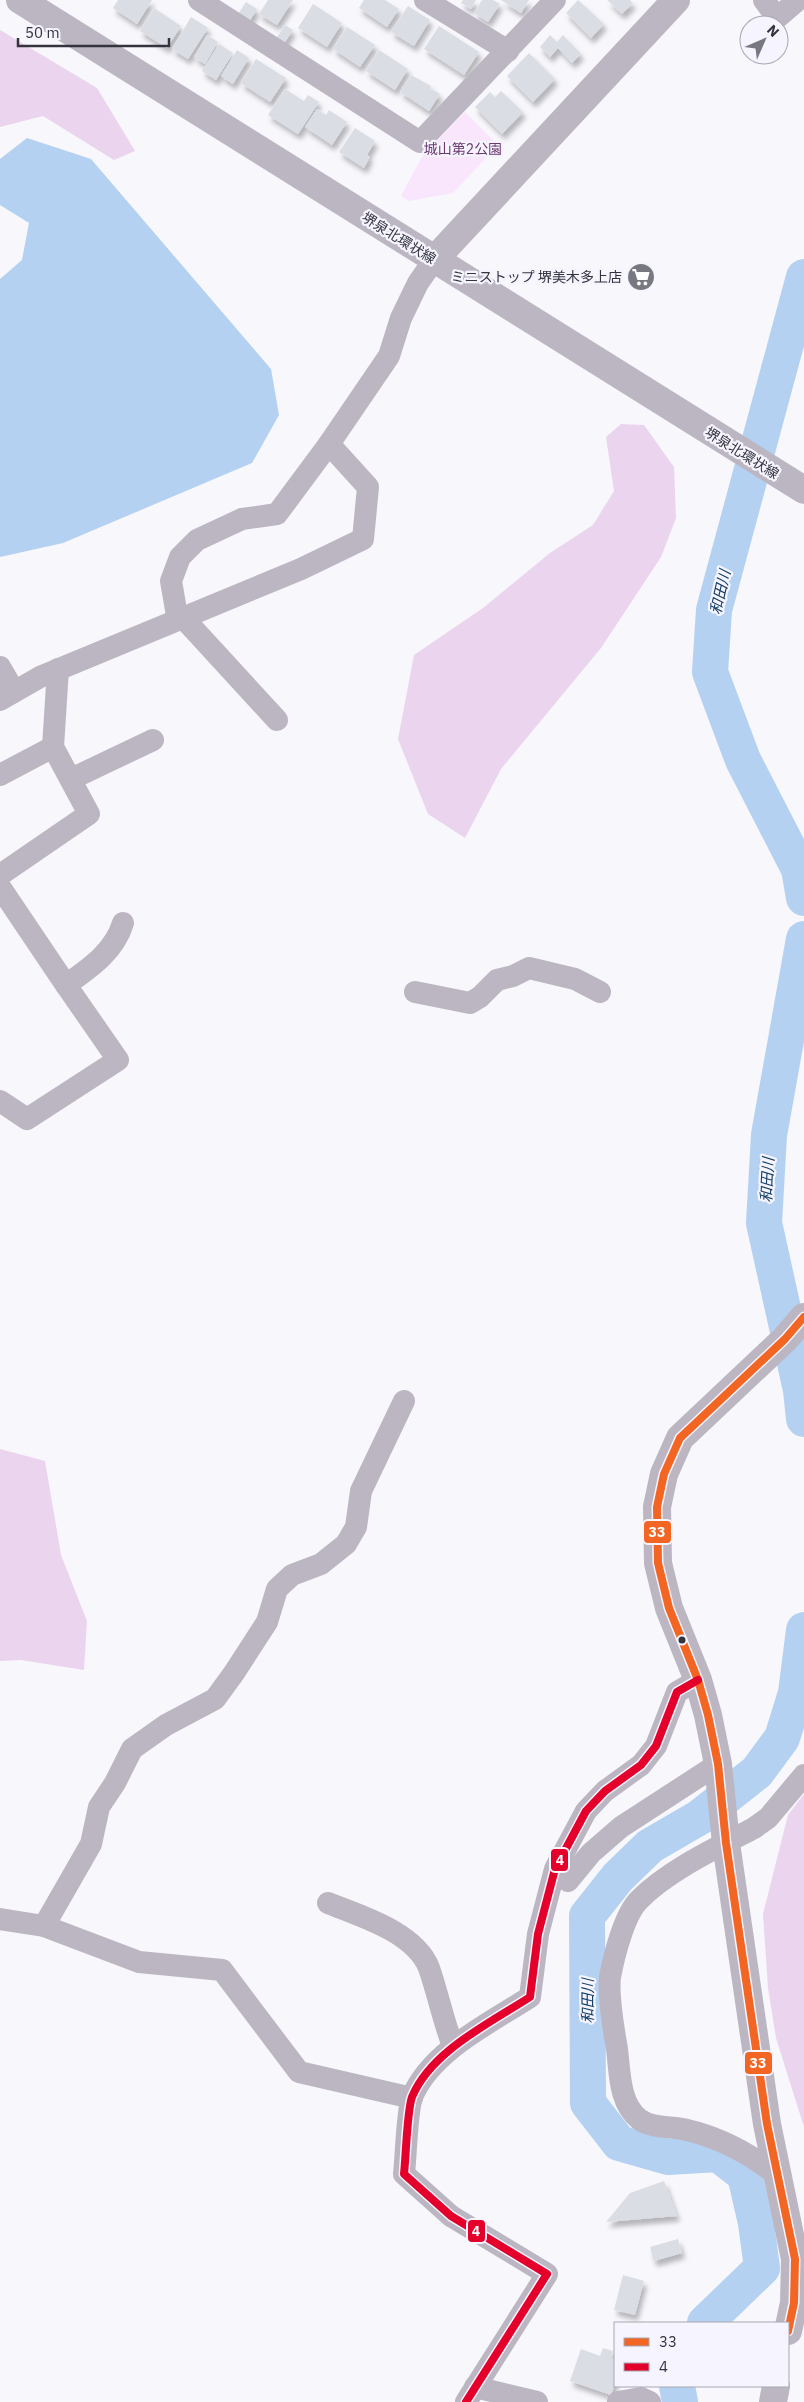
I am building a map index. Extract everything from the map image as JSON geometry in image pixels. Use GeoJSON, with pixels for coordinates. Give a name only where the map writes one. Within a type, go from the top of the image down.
{"type":"FeatureCollection","features":[{"type":"Feature","properties":{"kind":"main road","name":"堺泉北環状線"},"geometry":{"type":"LineString","coordinates":[[20,0],[793,484]]}},
{"type":"Feature","properties":{"kind":"main road"},"geometry":{"type":"LineString","coordinates":[[789,2326],[794,2303],[795,2259],[766,2124],[726,1840],[719,1768],[698,1680],[669,1608],[658,1563],[657,1507],[664,1474],[680,1438],[785,1339],[804,1318]]}},
{"type":"Feature","properties":{"kind":"main road"},"geometry":{"type":"LineString","coordinates":[[773,2402],[776,2387]]}},
{"type":"Feature","properties":{"kind":"street"},"geometry":{"type":"LineString","coordinates":[[199,0],[420,142],[555,0]]}},
{"type":"Feature","properties":{"kind":"street"},"geometry":{"type":"LineString","coordinates":[[425,0],[508,51]]}},
{"type":"Feature","properties":{"kind":"street"},"geometry":{"type":"LineString","coordinates":[[277,720],[176,610],[171,581],[180,557],[197,540],[242,519],[276,514],[330,444],[389,356],[405,309],[418,283],[434,260],[676,0]]}},
{"type":"Feature","properties":{"kind":"street"},"geometry":{"type":"LineString","coordinates":[[764,0],[777,18],[798,0]]}},
{"type":"Feature","properties":{"kind":"street"},"geometry":{"type":"LineString","coordinates":[[0,667],[7,696],[58,669],[301,569],[363,540],[368,487],[330,444]]}},
{"type":"Feature","properties":{"kind":"street"},"geometry":{"type":"LineString","coordinates":[[0,875],[89,814],[54,747],[58,669]]}},
{"type":"Feature","properties":{"kind":"street"},"geometry":{"type":"LineString","coordinates":[[71,779],[154,740]]}},
{"type":"Feature","properties":{"kind":"street"},"geometry":{"type":"LineString","coordinates":[[0,775],[54,747]]}},
{"type":"Feature","properties":{"kind":"street"},"geometry":{"type":"LineString","coordinates":[[0,887],[118,1060],[27,1119],[0,1101]]}},
{"type":"Feature","properties":{"kind":"street"},"geometry":{"type":"LineString","coordinates":[[66,985],[101,960],[124,923]]}},
{"type":"Feature","properties":{"kind":"street"},"geometry":{"type":"LineString","coordinates":[[415,992],[470,1003],[480,997],[497,980],[513,976],[529,968],[575,979],[600,992]]}},
{"type":"Feature","properties":{"kind":"street"},"geometry":{"type":"LineString","coordinates":[[44,1926],[91,1844],[99,1807],[115,1783],[132,1749],[166,1725],[215,1699],[267,1622],[276,1589],[292,1575],[321,1564],[346,1544],[356,1527],[361,1491],[404,1401]]}},
{"type":"Feature","properties":{"kind":"street"},"geometry":{"type":"LineString","coordinates":[[537,2402],[471,2395],[546,2274],[451,2216],[404,2174],[412,2098],[425,2075],[453,2046],[530,1997],[538,1934],[555,1869],[586,1811],[605,1791],[640,1765],[656,1746],[676,1692],[698,1680]]}},
{"type":"Feature","properties":{"kind":"street"},"geometry":{"type":"LineString","coordinates":[[568,1882],[591,1853],[621,1827],[719,1768]]}},
{"type":"Feature","properties":{"kind":"street"},"geometry":{"type":"LineString","coordinates":[[777,2175],[753,2156],[734,2145],[685,2129],[666,2128],[641,2120],[627,2107],[616,2041],[610,1979],[630,1913],[638,1901],[657,1883],[726,1840],[768,1818],[804,1775]]}},
{"type":"Feature","properties":{"kind":"street"},"geometry":{"type":"LineString","coordinates":[[328,1903],[384,1925],[410,1943],[428,1966],[442,2017],[453,2046]]}},
{"type":"Feature","properties":{"kind":"street"},"geometry":{"type":"LineString","coordinates":[[0,1920],[44,1926],[139,1962],[222,1970],[298,2072],[412,2098]]}},
{"type":"Feature","properties":{"kind":"street"},"geometry":{"type":"LineString","coordinates":[[618,2402],[641,2398],[650,2402]]}},
{"type":"Feature","properties":{"kind":"green space","name":"城山第2公園"},"geometry":{"type":"Polygon","coordinates":[[[465,112],[498,145],[453,193],[409,201],[401,196],[422,157],[465,112]]]}},
{"type":"Feature","properties":{"kind":"shaded area"},"geometry":{"type":"Polygon","coordinates":[[[0,30],[97,88],[135,151],[114,160],[43,116],[0,127],[0,30]]]}},
{"type":"Feature","properties":{"kind":"shaded area"},"geometry":{"type":"Polygon","coordinates":[[[621,424],[644,425],[674,467],[676,518],[661,557],[601,648],[501,769],[465,838],[428,814],[398,739],[414,655],[483,608],[550,553],[593,525],[614,491],[606,437],[621,424]]]}},
{"type":"Feature","properties":{"kind":"shaded area"},"geometry":{"type":"Polygon","coordinates":[[[0,1449],[45,1461],[61,1555],[87,1621],[84,1670],[21,1660],[0,1661],[0,1449]]]}},
{"type":"Feature","properties":{"kind":"shaded area"},"geometry":{"type":"Polygon","coordinates":[[[804,1794],[804,2127],[776,2038],[768,1988],[763,1914],[788,1815],[804,1794]]]}},
{"type":"Feature","properties":{"kind":"water"},"geometry":{"type":"Polygon","coordinates":[[[27,138],[91,159],[271,369],[279,415],[252,463],[63,543],[0,557],[0,279],[22,260],[29,223],[0,205],[0,159],[27,138]]]}},
{"type":"Feature","properties":{"kind":"building"},"geometry":{"type":"Polygon","coordinates":[[[118,0],[152,0],[137,24],[113,8],[118,0]]]}},
{"type":"Feature","properties":{"kind":"building"},"geometry":{"type":"Polygon","coordinates":[[[268,0],[293,0],[277,25],[259,14],[268,0]]]}},
{"type":"Feature","properties":{"kind":"building"},"geometry":{"type":"Polygon","coordinates":[[[364,0],[385,0],[399,9],[387,27],[359,8],[364,0]]]}},
{"type":"Feature","properties":{"kind":"building"},"geometry":{"type":"Polygon","coordinates":[[[463,0],[476,0],[471,9],[461,3],[463,0]]]}},
{"type":"Feature","properties":{"kind":"building"},"geometry":{"type":"Polygon","coordinates":[[[482,0],[493,0],[500,4],[488,22],[474,13],[482,0]]]}},
{"type":"Feature","properties":{"kind":"building"},"geometry":{"type":"Polygon","coordinates":[[[501,0],[529,0],[521,13],[501,0]]]}},
{"type":"Feature","properties":{"kind":"building"},"geometry":{"type":"Polygon","coordinates":[[[578,0],[604,24],[591,38],[566,13],[578,0]]]}},
{"type":"Feature","properties":{"kind":"building"},"geometry":{"type":"Polygon","coordinates":[[[607,0],[630,0],[633,3],[622,14],[607,0]]]}},
{"type":"Feature","properties":{"kind":"building"},"geometry":{"type":"Polygon","coordinates":[[[246,2],[257,9],[249,22],[238,14],[246,2]]]}},
{"type":"Feature","properties":{"kind":"building"},"geometry":{"type":"Polygon","coordinates":[[[313,4],[342,23],[327,47],[298,28],[313,4]]]}},
{"type":"Feature","properties":{"kind":"building"},"geometry":{"type":"Polygon","coordinates":[[[408,6],[430,20],[414,46],[391,32],[408,6]]]}},
{"type":"Feature","properties":{"kind":"building"},"geometry":{"type":"Polygon","coordinates":[[[154,8],[181,26],[167,48],[140,31],[154,8]]]}},
{"type":"Feature","properties":{"kind":"building"},"geometry":{"type":"Polygon","coordinates":[[[191,17],[208,28],[188,59],[172,49],[191,17]]]}},
{"type":"Feature","properties":{"kind":"building"},"geometry":{"type":"Polygon","coordinates":[[[285,25],[293,30],[283,45],[275,40],[285,25]]]}},
{"type":"Feature","properties":{"kind":"building"},"geometry":{"type":"Polygon","coordinates":[[[439,26],[479,52],[464,75],[424,49],[439,26]]]}},
{"type":"Feature","properties":{"kind":"building"},"geometry":{"type":"Polygon","coordinates":[[[347,27],[375,45],[360,67],[333,49],[347,27]]]}},
{"type":"Feature","properties":{"kind":"building"},"geometry":{"type":"Polygon","coordinates":[[[207,35],[218,42],[205,64],[194,57],[207,35]]]}},
{"type":"Feature","properties":{"kind":"building"},"geometry":{"type":"Polygon","coordinates":[[[550,35],[557,42],[563,35],[581,54],[572,63],[558,48],[550,57],[540,47],[550,35]]]}},
{"type":"Feature","properties":{"kind":"building"},"geometry":{"type":"Polygon","coordinates":[[[219,44],[233,53],[216,80],[202,71],[219,44]]]}},
{"type":"Feature","properties":{"kind":"building"},"geometry":{"type":"Polygon","coordinates":[[[237,50],[249,58],[233,84],[221,76],[237,50]]]}},
{"type":"Feature","properties":{"kind":"building"},"geometry":{"type":"Polygon","coordinates":[[[379,50],[408,69],[395,90],[366,71],[379,50]]]}},
{"type":"Feature","properties":{"kind":"building"},"geometry":{"type":"Polygon","coordinates":[[[529,53],[555,79],[533,102],[507,76],[529,53]]]}},
{"type":"Feature","properties":{"kind":"building"},"geometry":{"type":"Polygon","coordinates":[[[256,59],[286,78],[270,102],[241,83],[256,59]]]}},
{"type":"Feature","properties":{"kind":"building"},"geometry":{"type":"Polygon","coordinates":[[[411,75],[431,86],[430,88],[440,94],[429,111],[400,92],[411,75]]]}},
{"type":"Feature","properties":{"kind":"building"},"geometry":{"type":"Polygon","coordinates":[[[285,89],[304,101],[308,95],[319,102],[298,134],[268,115],[285,89]]]}},
{"type":"Feature","properties":{"kind":"building"},"geometry":{"type":"Polygon","coordinates":[[[501,91],[523,112],[502,134],[475,107],[490,92],[495,97],[501,91]]]}},
{"type":"Feature","properties":{"kind":"building"},"geometry":{"type":"Polygon","coordinates":[[[317,109],[326,115],[329,110],[347,122],[332,145],[305,127],[317,109]]]}},
{"type":"Feature","properties":{"kind":"building"},"geometry":{"type":"Polygon","coordinates":[[[355,128],[375,141],[367,155],[370,157],[364,168],[339,152],[355,128]]]}},
{"type":"Feature","properties":{"kind":"building"},"geometry":{"type":"Polygon","coordinates":[[[664,2181],[677,2216],[606,2222],[630,2193],[664,2181]]]}},
{"type":"Feature","properties":{"kind":"building"},"geometry":{"type":"Polygon","coordinates":[[[678,2239],[682,2253],[654,2261],[650,2247],[678,2239]]]}},
{"type":"Feature","properties":{"kind":"building"},"geometry":{"type":"Polygon","coordinates":[[[623,2275],[644,2281],[635,2315],[614,2310],[623,2275]]]}},
{"type":"Feature","properties":{"kind":"building"},"geometry":{"type":"Polygon","coordinates":[[[603,2348],[613,2351],[611,2358],[614,2360],[614,2387],[611,2395],[570,2381],[581,2349],[600,2356],[603,2348]]]}},
{"type":"Feature","properties":{"kind":"waterway","name":"和田川"},"geometry":{"type":"LineString","coordinates":[[804,277],[714,610],[710,672],[743,760],[799,869],[804,898]]}},
{"type":"Feature","properties":{"kind":"waterway","name":"和田川"},"geometry":{"type":"LineString","coordinates":[[804,939],[769,1135],[764,1223],[801,1390],[804,1419]]}},
{"type":"Feature","properties":{"kind":"waterway","name":"和田川"},"geometry":{"type":"LineString","coordinates":[[706,2322],[762,2268],[756,2223],[745,2175],[718,2154],[668,2157],[619,2143],[588,2103],[587,1916],[618,1877],[650,1846],[700,1817],[757,1772],[782,1738],[796,1693],[804,1630]]}},
{"type":"Feature","properties":{"kind":"waterway","name":"和田川"},"geometry":{"type":"LineString","coordinates":[[677,2387],[680,2402]]}},
{"type":"Feature","properties":{"kind":"transit line","name":"33"},"geometry":{"type":"LineString","coordinates":[[789,2326],[794,2303],[795,2259],[767,2124],[726,1843],[718,1764],[708,1715],[698,1680],[669,1608],[658,1563],[657,1507],[664,1474],[680,1438],[785,1339],[804,1317]]}},
{"type":"Feature","properties":{"kind":"transit line","name":"4"},"geometry":{"type":"LineString","coordinates":[[466,2402],[547,2274],[451,2216],[404,2174],[412,2097],[421,2081],[447,2052],[480,2028],[530,1997],[538,1934],[555,1869],[586,1811],[605,1791],[641,1765],[656,1746],[677,1692],[698,1680]]}},
{"type":"Feature","properties":{"kind":"place","name":"ミニストップ 堺美木多上店"},"geometry":{"type":"Point","coordinates":[641,277]}}]}
